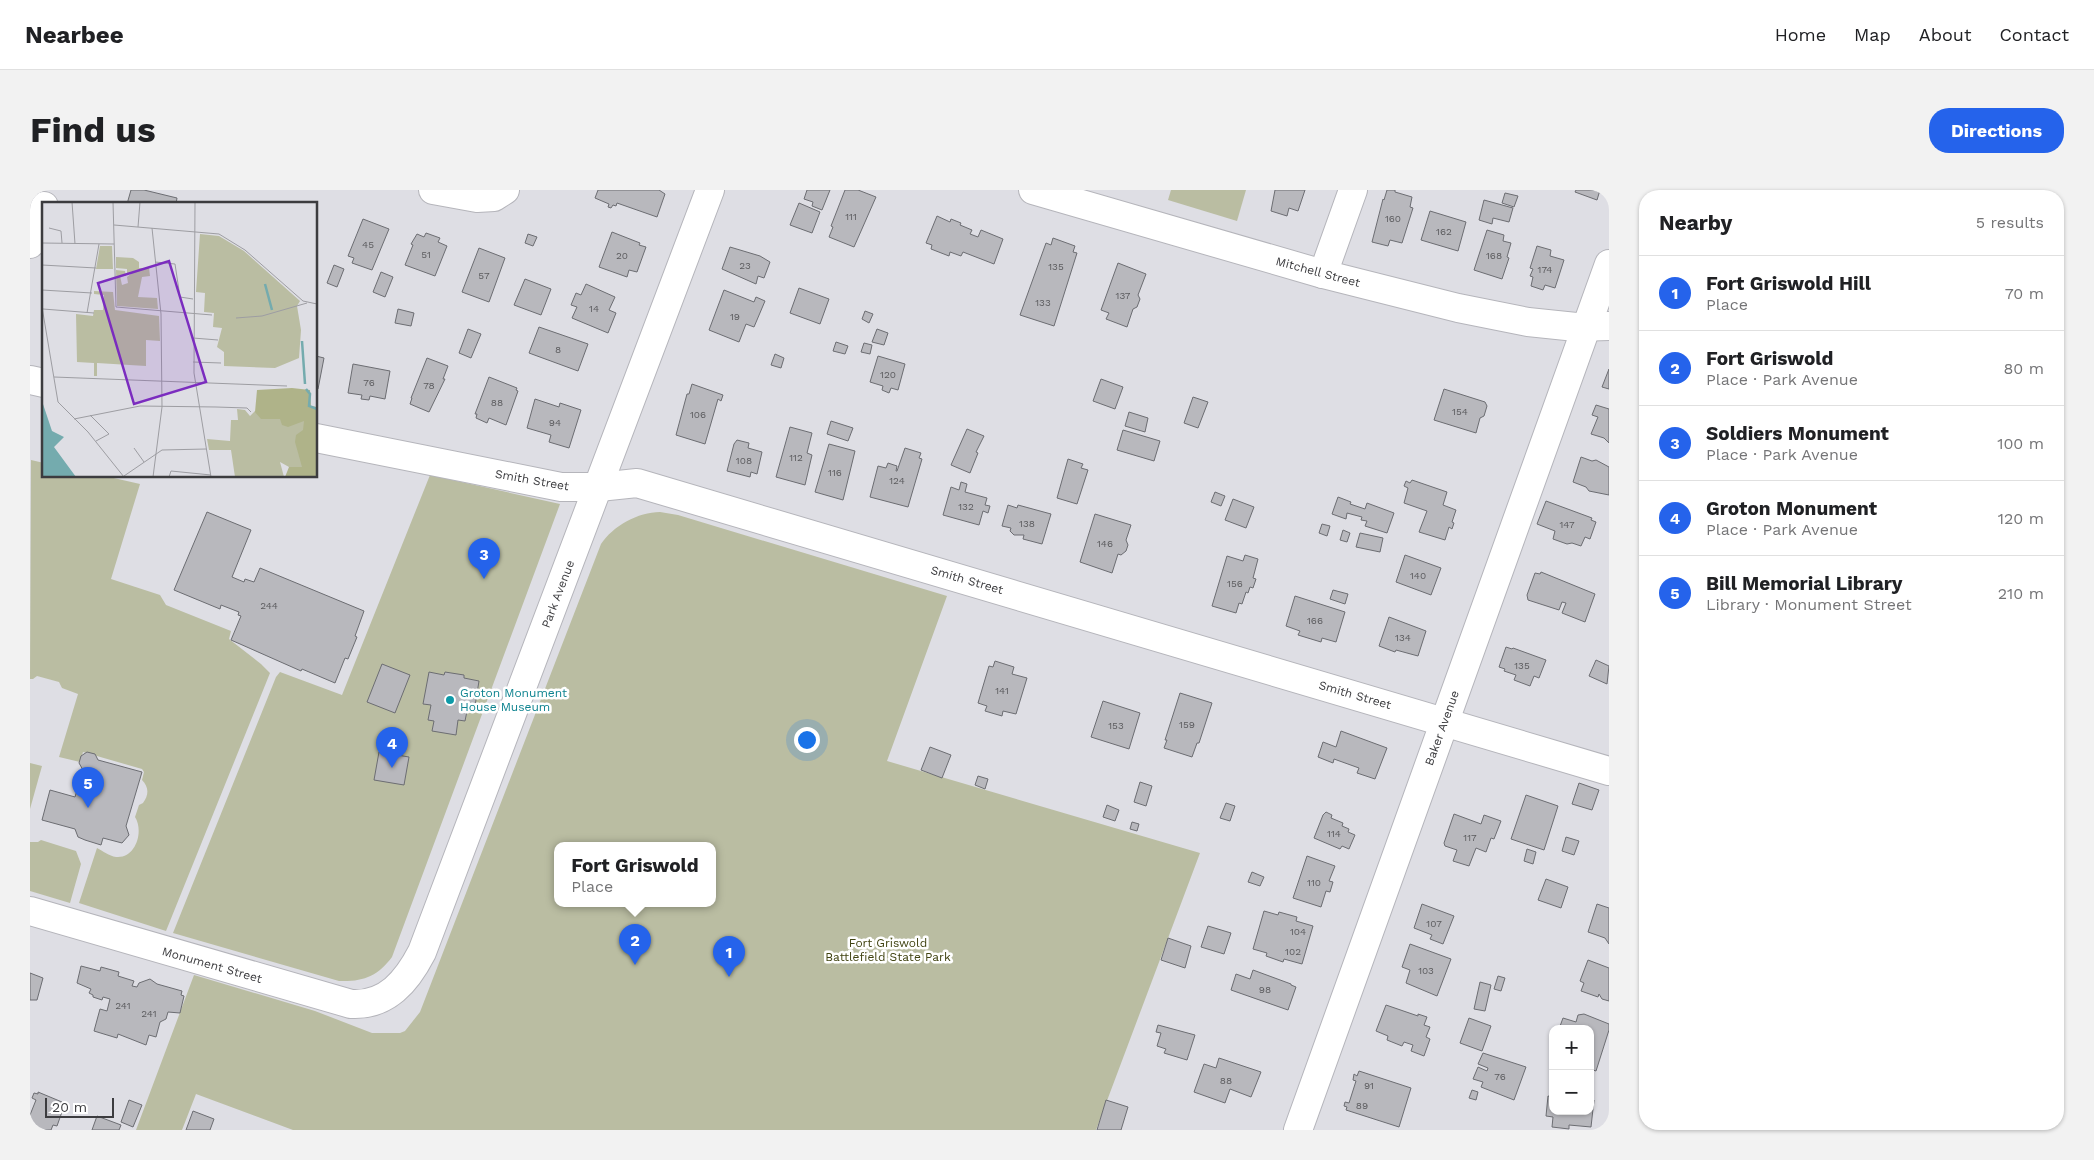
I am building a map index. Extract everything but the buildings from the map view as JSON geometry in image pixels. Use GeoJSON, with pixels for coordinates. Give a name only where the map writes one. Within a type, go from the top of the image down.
{"type":"FeatureCollection","features":[{"type":"Feature","properties":{"kind":"street"},"geometry":{"type":"LineString","coordinates":[[45,202],[49,190]]}},
{"type":"Feature","properties":{"kind":"street"},"geometry":{"type":"LineString","coordinates":[[432,190],[476,198],[494,197],[505,190]]}},
{"type":"Feature","properties":{"kind":"street","name":"Park Avenue"},"geometry":{"type":"LineString","coordinates":[[393,992],[408,976],[422,952],[710,190]]}},
{"type":"Feature","properties":{"kind":"street","name":"Mitchell Street"},"geometry":{"type":"LineString","coordinates":[[1035,190],[1323,274],[1458,308],[1528,322],[1598,326]]}},
{"type":"Feature","properties":{"kind":"street"},"geometry":{"type":"LineString","coordinates":[[1323,274],[1353,190]]}},
{"type":"Feature","properties":{"kind":"street"},"geometry":{"type":"LineString","coordinates":[[30,244],[42,211]]}},
{"type":"Feature","properties":{"kind":"street","name":"Baker Avenue"},"geometry":{"type":"LineString","coordinates":[[1298,1130],[1445,722],[1598,326],[1609,264]]}},
{"type":"Feature","properties":{"kind":"street","name":"Smith Street"},"geometry":{"type":"LineString","coordinates":[[318,438],[561,487],[599,487],[637,483],[1609,771]]}},
{"type":"Feature","properties":{"kind":"street","name":"Monument Street"},"geometry":{"type":"LineString","coordinates":[[30,911],[346,1003],[362,1005],[393,992]]}},
{"type":"Feature","properties":{"kind":"green space"},"geometry":{"type":"Polygon","coordinates":[[[1171,190],[1246,190],[1237,221],[1168,200],[1171,190]]]}},
{"type":"Feature","properties":{"kind":"green space"},"geometry":{"type":"Polygon","coordinates":[[[31,460],[42,463],[42,478],[114,478],[140,484],[111,579],[160,595],[166,605],[231,631],[229,639],[270,673],[166,931],[79,903],[97,848],[108,855],[116,857],[129,854],[136,843],[139,829],[135,817],[139,805],[143,803],[147,794],[146,785],[142,780],[144,772],[142,769],[83,752],[80,762],[59,757],[78,694],[62,688],[59,682],[37,676],[30,679],[31,460]]]}},
{"type":"Feature","properties":{"kind":"green space"},"geometry":{"type":"Polygon","coordinates":[[[430,475],[560,504],[392,957],[381,969],[363,979],[339,981],[173,933],[276,677],[280,672],[342,695],[430,475]]]}},
{"type":"Feature","properties":{"kind":"green space","name":"Fort Griswold Battlefield State Park"},"geometry":{"type":"Polygon","coordinates":[[[660,512],[678,515],[947,596],[887,761],[1200,853],[1096,1130],[293,1130],[196,1094],[182,1130],[136,1130],[194,975],[315,1011],[372,1033],[400,1033],[405,1031],[420,1012],[601,544],[619,526],[643,514],[660,512]]]}},
{"type":"Feature","properties":{"kind":"green space"},"geometry":{"type":"Polygon","coordinates":[[[30,763],[42,766],[30,809],[30,763]]]}},
{"type":"Feature","properties":{"kind":"green space"},"geometry":{"type":"Polygon","coordinates":[[[41,840],[76,851],[81,864],[70,903],[30,891],[30,842],[41,840]]]}},
{"type":"Feature","properties":{"kind":"place","name":"Soldiers Monument"},"geometry":{"type":"Point","coordinates":[484,579]}},
{"type":"Feature","properties":{"kind":"place","name":"Groton Monument House Museum"},"geometry":{"type":"Point","coordinates":[450,700]}},
{"type":"Feature","properties":{"kind":"place","name":"Groton Monument"},"geometry":{"type":"Point","coordinates":[392,768]}},
{"type":"Feature","properties":{"kind":"place","name":"Bill Memorial Library"},"geometry":{"type":"Point","coordinates":[88,808]}},
{"type":"Feature","properties":{"kind":"place","name":"Fort Griswold"},"geometry":{"type":"Point","coordinates":[635,965]}},
{"type":"Feature","properties":{"kind":"place","name":"Fort Griswold Hill"},"geometry":{"type":"Point","coordinates":[729,977]}}]}
